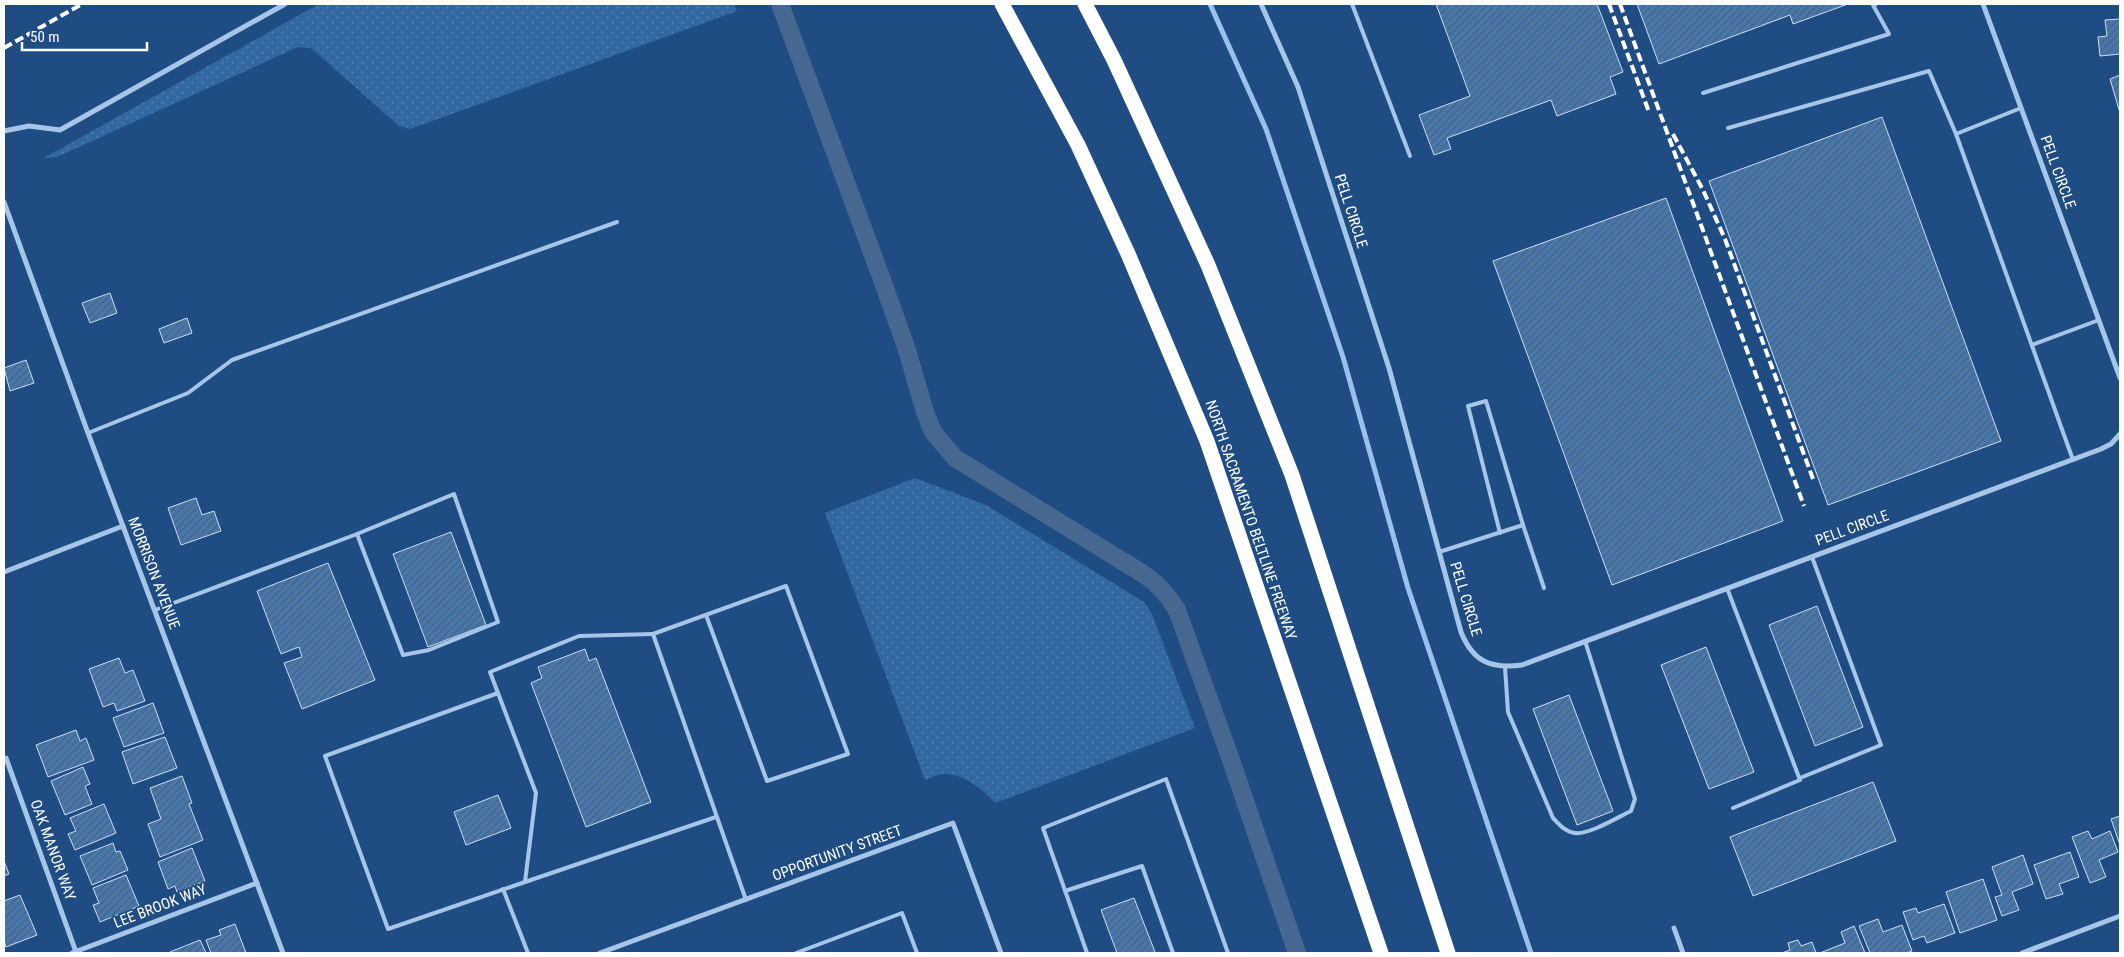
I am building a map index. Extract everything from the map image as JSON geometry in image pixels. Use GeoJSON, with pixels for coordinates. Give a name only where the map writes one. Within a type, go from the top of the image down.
{"type":"FeatureCollection","features":[{"type":"Feature","properties":{"kind":"highway","name":"NORTH SACRAMENTO BELTLINE FREEWAY"},"geometry":{"type":"LineString","coordinates":[[1002,4],[1078,146],[1129,256],[1207,441],[1381,953]]}},
{"type":"Feature","properties":{"kind":"highway"},"geometry":{"type":"LineString","coordinates":[[1085,4],[1114,60],[1208,265],[1292,476],[1448,953]]}},
{"type":"Feature","properties":{"kind":"street"},"geometry":{"type":"LineString","coordinates":[[4,131],[29,126],[60,130],[285,4]]}},
{"type":"Feature","properties":{"kind":"street","name":"PELL CIRCLE"},"geometry":{"type":"LineString","coordinates":[[1261,4],[1298,87],[1389,368],[1465,642],[1480,660],[1504,667],[1522,665],[2073,460],[2112,444],[2120,434]]}},
{"type":"Feature","properties":{"kind":"street","name":"PELL CIRCLE"},"geometry":{"type":"LineString","coordinates":[[1983,4],[2120,378]]}},
{"type":"Feature","properties":{"kind":"street","name":"MORRISON AVENUE"},"geometry":{"type":"LineString","coordinates":[[4,202],[283,953]]}},
{"type":"Feature","properties":{"kind":"street"},"geometry":{"type":"LineString","coordinates":[[4,572],[123,526]]}},
{"type":"Feature","properties":{"kind":"street","name":"OAK MANOR WAY"},"geometry":{"type":"LineString","coordinates":[[6,758],[74,952]]}},
{"type":"Feature","properties":{"kind":"street","name":"OPPORTUNITY STREET"},"geometry":{"type":"LineString","coordinates":[[600,953],[953,823],[1001,953]]}},
{"type":"Feature","properties":{"kind":"street","name":"LEE BROOK WAY"},"geometry":{"type":"LineString","coordinates":[[74,952],[257,883]]}},
{"type":"Feature","properties":{"kind":"street"},"geometry":{"type":"LineString","coordinates":[[2022,953],[2120,916]]}},
{"type":"Feature","properties":{"kind":"street"},"geometry":{"type":"LineString","coordinates":[[1674,928],[1683,953]]}},
{"type":"Feature","properties":{"kind":"lane"},"geometry":{"type":"LineString","coordinates":[[1352,4],[1410,156]]}},
{"type":"Feature","properties":{"kind":"lane"},"geometry":{"type":"LineString","coordinates":[[1703,92],[1889,34],[1873,5],[1876,4]]}},
{"type":"Feature","properties":{"kind":"lane"},"geometry":{"type":"LineString","coordinates":[[1728,128],[1929,71],[1956,134],[2073,460]]}},
{"type":"Feature","properties":{"kind":"lane"},"geometry":{"type":"LineString","coordinates":[[1956,134],[2021,108]]}},
{"type":"Feature","properties":{"kind":"lane"},"geometry":{"type":"LineString","coordinates":[[88,432],[188,394],[232,360],[618,222]]}},
{"type":"Feature","properties":{"kind":"lane"},"geometry":{"type":"LineString","coordinates":[[2032,345],[2099,320]]}},
{"type":"Feature","properties":{"kind":"lane"},"geometry":{"type":"LineString","coordinates":[[1500,533],[1468,406],[1486,401],[1544,588]]}},
{"type":"Feature","properties":{"kind":"lane"},"geometry":{"type":"LineString","coordinates":[[154,610],[357,534],[454,494],[498,622],[429,650],[403,655],[357,534]]}},
{"type":"Feature","properties":{"kind":"lane"},"geometry":{"type":"LineString","coordinates":[[1439,552],[1523,525]]}},
{"type":"Feature","properties":{"kind":"lane"},"geometry":{"type":"LineString","coordinates":[[1732,808],[1800,780],[1800,778],[1881,746],[1812,557]]}},
{"type":"Feature","properties":{"kind":"lane"},"geometry":{"type":"LineString","coordinates":[[525,882],[536,793],[490,672],[580,636],[653,634],[786,586],[848,754],[767,781],[706,615]]}},
{"type":"Feature","properties":{"kind":"lane"},"geometry":{"type":"LineString","coordinates":[[1727,588],[1800,778]]}},
{"type":"Feature","properties":{"kind":"lane"},"geometry":{"type":"LineString","coordinates":[[653,634],[746,900]]}},
{"type":"Feature","properties":{"kind":"lane"},"geometry":{"type":"LineString","coordinates":[[1504,667],[1508,712],[1553,818],[1562,828],[1575,833],[1585,832],[1631,811],[1635,798],[1585,641]]}},
{"type":"Feature","properties":{"kind":"lane"},"geometry":{"type":"LineString","coordinates":[[498,693],[325,756],[388,929],[716,817]]}},
{"type":"Feature","properties":{"kind":"lane"},"geometry":{"type":"LineString","coordinates":[[1087,953],[1044,828],[1166,778],[1228,953]]}},
{"type":"Feature","properties":{"kind":"lane"},"geometry":{"type":"LineString","coordinates":[[1065,891],[1142,866],[1173,953]]}},
{"type":"Feature","properties":{"kind":"lane"},"geometry":{"type":"LineString","coordinates":[[503,889],[528,953]]}},
{"type":"Feature","properties":{"kind":"lane"},"geometry":{"type":"LineString","coordinates":[[796,953],[902,913],[917,953]]}},
{"type":"Feature","properties":{"kind":"shaded area"},"geometry":{"type":"Polygon","coordinates":[[[319,4],[734,4],[737,11],[410,129],[399,126],[311,48],[298,47],[57,157],[44,158],[319,4]]]}},
{"type":"Feature","properties":{"kind":"shaded area"},"geometry":{"type":"Polygon","coordinates":[[[915,478],[986,505],[1144,602],[1152,614],[1195,728],[995,803],[966,779],[942,774],[925,780],[825,513],[915,478]]]}},
{"type":"Feature","properties":{"kind":"building"},"geometry":{"type":"Polygon","coordinates":[[[1436,4],[1597,4],[1623,72],[1610,77],[1616,94],[1557,116],[1551,100],[1447,138],[1451,149],[1434,155],[1419,115],[1470,96],[1436,4]]]}},
{"type":"Feature","properties":{"kind":"building"},"geometry":{"type":"Polygon","coordinates":[[[1637,4],[1848,4],[1793,24],[1790,15],[1659,64],[1637,4]]]}},
{"type":"Feature","properties":{"kind":"building"},"geometry":{"type":"Polygon","coordinates":[[[2120,19],[2120,54],[2100,56],[2098,37],[2107,36],[2105,20],[2120,19]]]}},
{"type":"Feature","properties":{"kind":"building"},"geometry":{"type":"Polygon","coordinates":[[[2120,75],[2120,113],[2110,79],[2120,75]]]}},
{"type":"Feature","properties":{"kind":"building"},"geometry":{"type":"Polygon","coordinates":[[[1882,117],[2001,441],[1828,505],[1709,181],[1882,117]]]}},
{"type":"Feature","properties":{"kind":"building"},"geometry":{"type":"Polygon","coordinates":[[[1666,198],[1783,521],[1612,585],[1493,261],[1666,198]]]}},
{"type":"Feature","properties":{"kind":"building"},"geometry":{"type":"Polygon","coordinates":[[[110,293],[117,313],[90,323],[82,303],[110,293]]]}},
{"type":"Feature","properties":{"kind":"building"},"geometry":{"type":"Polygon","coordinates":[[[187,318],[192,333],[164,343],[159,329],[187,318]]]}},
{"type":"Feature","properties":{"kind":"building"},"geometry":{"type":"Polygon","coordinates":[[[26,360],[34,383],[10,391],[4,368],[26,360]]]}},
{"type":"Feature","properties":{"kind":"building"},"geometry":{"type":"Polygon","coordinates":[[[196,498],[202,515],[214,511],[221,531],[181,545],[168,508],[196,498]]]}},
{"type":"Feature","properties":{"kind":"building"},"geometry":{"type":"Polygon","coordinates":[[[451,532],[486,625],[428,647],[393,554],[451,532]]]}},
{"type":"Feature","properties":{"kind":"building"},"geometry":{"type":"Polygon","coordinates":[[[328,563],[375,680],[302,709],[284,663],[302,657],[299,647],[281,654],[257,591],[328,563]]]}},
{"type":"Feature","properties":{"kind":"building"},"geometry":{"type":"Polygon","coordinates":[[[1817,606],[1863,727],[1815,746],[1769,625],[1817,606]]]}},
{"type":"Feature","properties":{"kind":"building"},"geometry":{"type":"Polygon","coordinates":[[[1706,647],[1754,772],[1709,789],[1661,665],[1706,647]]]}},
{"type":"Feature","properties":{"kind":"building"},"geometry":{"type":"Polygon","coordinates":[[[585,649],[589,661],[596,658],[651,802],[586,827],[531,683],[542,678],[538,667],[585,649]]]}},
{"type":"Feature","properties":{"kind":"building"},"geometry":{"type":"Polygon","coordinates":[[[119,658],[125,673],[133,670],[145,701],[117,711],[114,703],[103,707],[89,669],[119,658]]]}},
{"type":"Feature","properties":{"kind":"building"},"geometry":{"type":"Polygon","coordinates":[[[1569,695],[1613,811],[1577,825],[1533,709],[1569,695]]]}},
{"type":"Feature","properties":{"kind":"building"},"geometry":{"type":"Polygon","coordinates":[[[153,703],[164,733],[124,747],[113,718],[153,703]]]}},
{"type":"Feature","properties":{"kind":"building"},"geometry":{"type":"Polygon","coordinates":[[[76,730],[80,741],[86,738],[94,760],[48,777],[36,745],[76,730]]]}},
{"type":"Feature","properties":{"kind":"building"},"geometry":{"type":"Polygon","coordinates":[[[165,737],[177,768],[133,784],[122,752],[165,737]]]}},
{"type":"Feature","properties":{"kind":"building"},"geometry":{"type":"Polygon","coordinates":[[[83,767],[90,784],[85,786],[92,804],[65,815],[51,781],[83,767]]]}},
{"type":"Feature","properties":{"kind":"building"},"geometry":{"type":"Polygon","coordinates":[[[182,776],[192,803],[189,804],[203,840],[160,857],[148,824],[161,819],[150,788],[182,776]]]}},
{"type":"Feature","properties":{"kind":"building"},"geometry":{"type":"Polygon","coordinates":[[[1873,782],[1896,841],[1753,896],[1730,837],[1873,782]]]}},
{"type":"Feature","properties":{"kind":"building"},"geometry":{"type":"Polygon","coordinates":[[[498,795],[511,828],[466,845],[454,812],[498,795]]]}},
{"type":"Feature","properties":{"kind":"building"},"geometry":{"type":"Polygon","coordinates":[[[104,804],[116,833],[75,850],[68,834],[76,831],[70,818],[104,804]]]}},
{"type":"Feature","properties":{"kind":"building"},"geometry":{"type":"Polygon","coordinates":[[[2120,816],[2120,845],[2111,819],[2120,816]]]}},
{"type":"Feature","properties":{"kind":"building"},"geometry":{"type":"Polygon","coordinates":[[[2088,831],[2092,839],[2110,831],[2118,852],[2099,860],[2106,877],[2090,883],[2072,837],[2088,831]]]}},
{"type":"Feature","properties":{"kind":"building"},"geometry":{"type":"Polygon","coordinates":[[[113,843],[116,852],[120,851],[128,870],[92,885],[80,856],[113,843]]]}},
{"type":"Feature","properties":{"kind":"building"},"geometry":{"type":"Polygon","coordinates":[[[192,848],[205,881],[177,892],[175,886],[168,889],[158,862],[192,848]]]}},
{"type":"Feature","properties":{"kind":"building"},"geometry":{"type":"Polygon","coordinates":[[[2070,852],[2079,877],[2059,884],[2063,894],[2046,899],[2034,865],[2070,852]]]}},
{"type":"Feature","properties":{"kind":"building"},"geometry":{"type":"Polygon","coordinates":[[[2023,855],[2033,884],[2012,892],[2019,910],[2002,916],[1995,897],[2002,895],[1992,867],[2023,855]]]}},
{"type":"Feature","properties":{"kind":"building"},"geometry":{"type":"Polygon","coordinates":[[[4,861],[9,874],[4,876],[4,861]]]}},
{"type":"Feature","properties":{"kind":"building"},"geometry":{"type":"Polygon","coordinates":[[[126,875],[139,906],[100,922],[93,905],[99,903],[93,888],[126,875]]]}},
{"type":"Feature","properties":{"kind":"building"},"geometry":{"type":"Polygon","coordinates":[[[1983,879],[1997,920],[1960,933],[1946,892],[1983,879]]]}},
{"type":"Feature","properties":{"kind":"building"},"geometry":{"type":"Polygon","coordinates":[[[20,895],[37,935],[6,947],[4,941],[4,901],[20,895]]]}},
{"type":"Feature","properties":{"kind":"building"},"geometry":{"type":"Polygon","coordinates":[[[1134,898],[1155,952],[1117,953],[1101,910],[1134,898]]]}},
{"type":"Feature","properties":{"kind":"building"},"geometry":{"type":"Polygon","coordinates":[[[1944,904],[1955,933],[1927,943],[1924,936],[1913,940],[1903,912],[1916,908],[1918,913],[1944,904]]]}},
{"type":"Feature","properties":{"kind":"building"},"geometry":{"type":"Polygon","coordinates":[[[1878,919],[1883,932],[1902,925],[1912,951],[1906,953],[1870,953],[1859,926],[1878,919]]]}},
{"type":"Feature","properties":{"kind":"building"},"geometry":{"type":"Polygon","coordinates":[[[235,924],[246,953],[211,953],[206,940],[221,935],[219,930],[235,924]]]}},
{"type":"Feature","properties":{"kind":"building"},"geometry":{"type":"Polygon","coordinates":[[[1854,926],[1865,953],[1820,953],[1845,943],[1841,932],[1854,926]]]}},
{"type":"Feature","properties":{"kind":"building"},"geometry":{"type":"Polygon","coordinates":[[[200,940],[206,953],[170,953],[170,952],[200,940]]]}},
{"type":"Feature","properties":{"kind":"building"},"geometry":{"type":"Polygon","coordinates":[[[1798,940],[1801,946],[1812,942],[1816,953],[1782,953],[1790,950],[1788,943],[1798,940]]]}},
{"type":"Feature","properties":{"kind":"waterway"},"geometry":{"type":"LineString","coordinates":[[780,4],[884,285],[933,432],[955,458],[1145,575],[1159,587],[1177,610],[1297,953]]}},
{"type":"Feature","properties":{"kind":"waterway"},"geometry":{"type":"LineString","coordinates":[[1210,4],[1266,129],[1343,357],[1408,588],[1531,953]]}},
{"type":"Feature","properties":{"kind":"railway"},"geometry":{"type":"LineString","coordinates":[[4,48],[82,4]]}},
{"type":"Feature","properties":{"kind":"railway"},"geometry":{"type":"LineString","coordinates":[[1609,4],[1649,112]]}},
{"type":"Feature","properties":{"kind":"railway"},"geometry":{"type":"LineString","coordinates":[[1620,4],[1804,506]]}},
{"type":"Feature","properties":{"kind":"railway"},"geometry":{"type":"LineString","coordinates":[[1673,134],[1703,190],[1725,239],[1813,479]]}}]}
